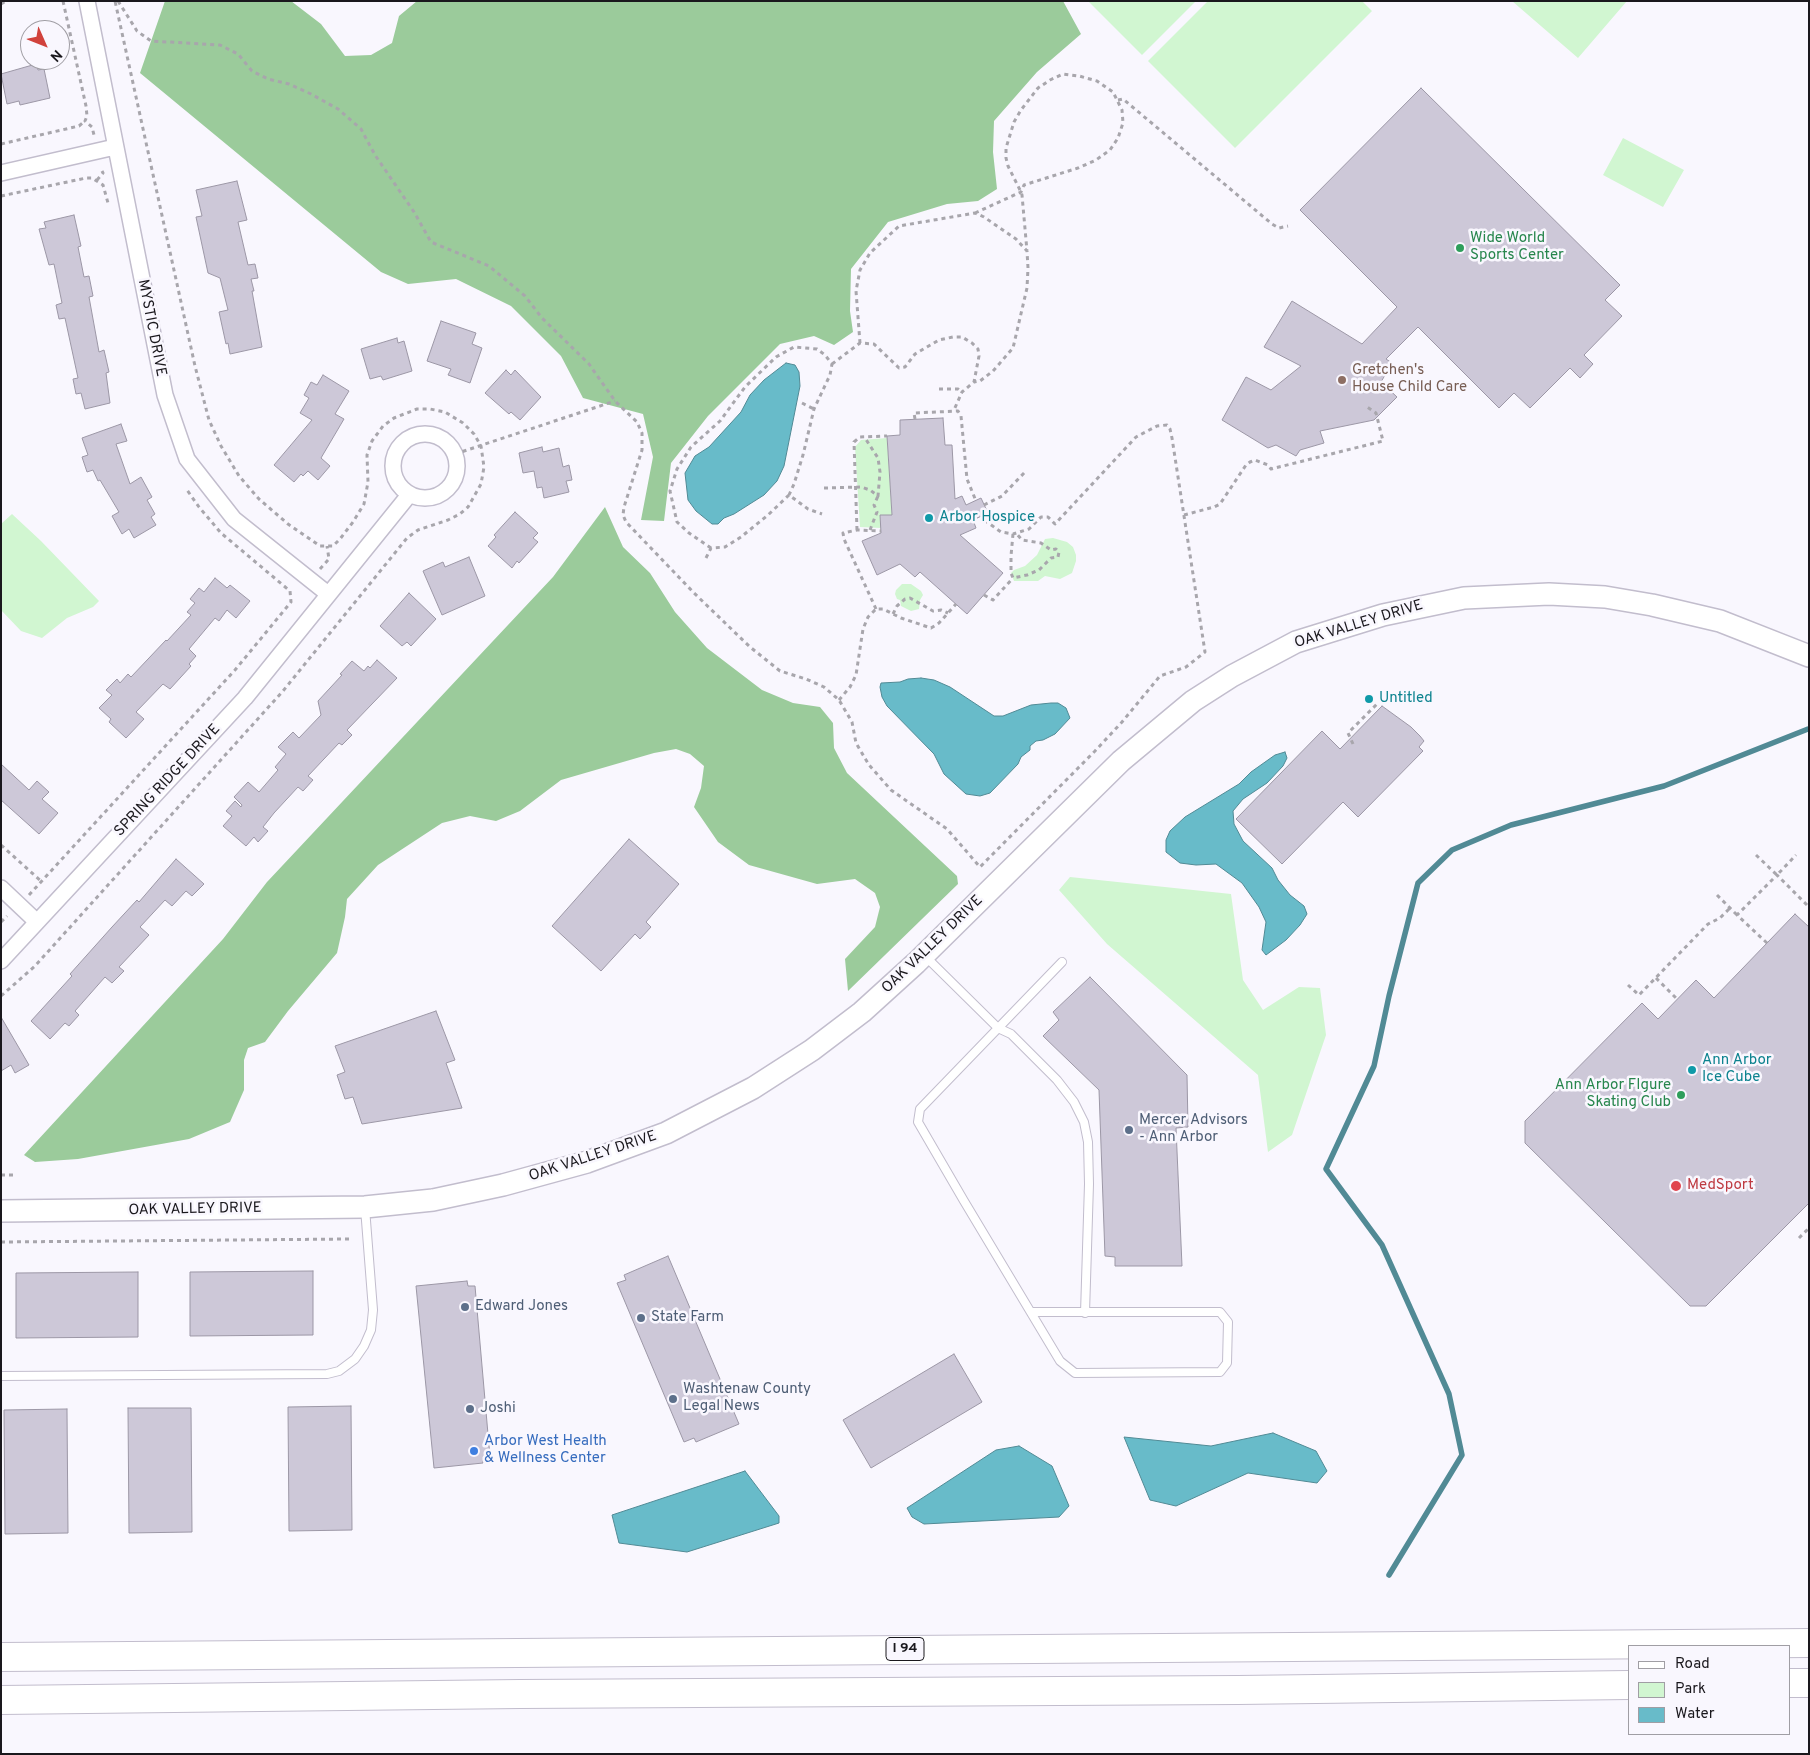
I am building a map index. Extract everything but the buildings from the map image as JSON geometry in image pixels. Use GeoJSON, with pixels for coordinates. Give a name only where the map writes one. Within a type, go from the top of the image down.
{"type":"FeatureCollection","features":[{"type":"Feature","properties":{"kind":"highway","name":"I 94"},"geometry":{"type":"LineString","coordinates":[[1,1657],[1809,1643]]}},
{"type":"Feature","properties":{"kind":"highway"},"geometry":{"type":"LineString","coordinates":[[1790,1683],[1809,1683]]}},
{"type":"Feature","properties":{"kind":"highway"},"geometry":{"type":"LineString","coordinates":[[1,1700],[1628,1685]]}},
{"type":"Feature","properties":{"kind":"street","name":"MYSTIC DRIVE"},"geometry":{"type":"LineString","coordinates":[[87,1],[165,395],[187,459],[234,519],[328,594]]}},
{"type":"Feature","properties":{"kind":"street"},"geometry":{"type":"LineString","coordinates":[[1,173],[115,147]]}},
{"type":"Feature","properties":{"kind":"street"},"geometry":{"type":"LineString","coordinates":[[417,435],[433,435],[445,441],[455,454],[457,470],[452,484],[441,494],[425,499],[409,494],[399,486],[393,473],[394,455],[403,442],[417,435]]}},
{"type":"Feature","properties":{"kind":"street","name":"SPRING RIDGE DRIVE"},"geometry":{"type":"LineString","coordinates":[[1,961],[245,698],[409,494]]}},
{"type":"Feature","properties":{"kind":"street","name":"OAK VALLEY DRIVE"},"geometry":{"type":"LineString","coordinates":[[1,1211],[364,1207],[433,1200],[503,1185],[587,1162],[666,1133],[753,1088],[812,1050],[862,1012],[924,955],[1128,755],[1194,701],[1232,676],[1296,642],[1383,615],[1418,606],[1464,598],[1549,594],[1605,597],[1652,605],[1720,621],[1809,656]]}},
{"type":"Feature","properties":{"kind":"street"},"geometry":{"type":"LineString","coordinates":[[1,888],[37,922]]}},
{"type":"Feature","properties":{"kind":"lane"},"geometry":{"type":"LineString","coordinates":[[924,955],[998,1028],[1011,1034],[1057,1080],[1074,1102],[1084,1122],[1088,1142],[1089,1184],[1085,1313]]}},
{"type":"Feature","properties":{"kind":"lane"},"geometry":{"type":"LineString","coordinates":[[1031,1312],[1220,1312],[1228,1322],[1227,1363],[1220,1372],[1075,1373],[1060,1361],[918,1122],[920,1109],[1062,962]]}},
{"type":"Feature","properties":{"kind":"lane"},"geometry":{"type":"LineString","coordinates":[[1,1376],[328,1374],[339,1371],[354,1359],[364,1346],[370,1330],[373,1310],[364,1207]]}},
{"type":"Feature","properties":{"kind":"path"},"geometry":{"type":"LineString","coordinates":[[1,4],[6,1]]}},
{"type":"Feature","properties":{"kind":"path"},"geometry":{"type":"LineString","coordinates":[[1,144],[79,126],[85,121],[87,116],[86,106],[63,1]]}},
{"type":"Feature","properties":{"kind":"path"},"geometry":{"type":"LineString","coordinates":[[118,1],[137,31],[151,41],[220,45],[238,54],[252,71],[268,79],[289,84],[338,109],[361,129],[375,155],[414,212],[431,242],[489,266],[525,296],[542,318],[589,364],[615,401],[637,422],[642,433],[642,450],[624,507],[623,515],[626,522],[694,593],[750,647],[780,671],[806,679],[824,688],[839,700],[852,722],[856,743],[869,766],[891,790],[946,829],[980,868],[1095,751],[1160,676],[1186,667],[1205,652],[1170,429],[1167,426],[1158,426],[1136,437],[1055,524],[1048,517],[1041,517],[1029,529],[1015,534],[1001,532],[987,522],[984,515]]}},
{"type":"Feature","properties":{"kind":"path"},"geometry":{"type":"LineString","coordinates":[[860,343],[856,291],[860,270],[870,253],[899,226],[975,213],[1021,192],[1024,185],[1078,168],[1096,160],[1110,150],[1118,138],[1122,122],[1122,110],[1113,92],[1097,81],[1063,74],[1038,88],[1017,116],[1006,148],[1008,166],[1021,192],[1025,211],[1027,288],[1013,348],[993,371],[980,381],[974,382],[962,392],[954,410]]}},
{"type":"Feature","properties":{"kind":"path"},"geometry":{"type":"LineString","coordinates":[[1118,100],[1123,99],[1272,224],[1279,228],[1288,226]]}},
{"type":"Feature","properties":{"kind":"path"},"geometry":{"type":"LineString","coordinates":[[85,121],[92,128],[103,173],[96,180]]}},
{"type":"Feature","properties":{"kind":"path"},"geometry":{"type":"LineString","coordinates":[[975,213],[1016,238],[1027,251]]}},
{"type":"Feature","properties":{"kind":"path"},"geometry":{"type":"LineString","coordinates":[[832,364],[825,355],[812,348],[794,347],[776,357],[745,387],[720,421],[692,446],[677,469],[670,491],[678,522],[688,534],[711,548],[725,547],[741,537],[789,495],[803,455],[814,410],[830,375],[832,364],[860,343],[874,344],[899,368],[905,367],[915,354],[939,340],[962,337],[978,348],[979,356],[974,382]]}},
{"type":"Feature","properties":{"kind":"path"},"geometry":{"type":"LineString","coordinates":[[939,389],[958,389],[962,392]]}},
{"type":"Feature","properties":{"kind":"path"},"geometry":{"type":"LineString","coordinates":[[455,454],[615,401]]}},
{"type":"Feature","properties":{"kind":"path"},"geometry":{"type":"LineString","coordinates":[[802,403],[814,410]]}},
{"type":"Feature","properties":{"kind":"path"},"geometry":{"type":"LineString","coordinates":[[1184,515],[1220,504],[1246,465],[1250,462],[1256,460],[1268,465],[1271,469],[1383,441],[1376,413],[1367,407]]}},
{"type":"Feature","properties":{"kind":"path"},"geometry":{"type":"LineString","coordinates":[[915,419],[914,413],[958,411],[961,416],[967,480],[976,501]]}},
{"type":"Feature","properties":{"kind":"path"},"geometry":{"type":"LineString","coordinates":[[857,530],[854,442],[865,437],[887,436]]}},
{"type":"Feature","properties":{"kind":"path"},"geometry":{"type":"LineString","coordinates":[[865,437],[878,458],[880,472],[878,496],[874,504],[877,512],[870,530]]}},
{"type":"Feature","properties":{"kind":"path"},"geometry":{"type":"LineString","coordinates":[[984,505],[1002,496],[1025,472]]}},
{"type":"Feature","properties":{"kind":"path"},"geometry":{"type":"LineString","coordinates":[[824,488],[855,487],[870,490],[878,496]]}},
{"type":"Feature","properties":{"kind":"path"},"geometry":{"type":"LineString","coordinates":[[789,495],[808,509],[822,514]]}},
{"type":"Feature","properties":{"kind":"path"},"geometry":{"type":"LineString","coordinates":[[876,609],[843,533],[857,530],[881,530]]}},
{"type":"Feature","properties":{"kind":"path"},"geometry":{"type":"LineString","coordinates":[[984,595],[994,600],[1014,578],[1039,570],[1051,558],[1058,556],[1059,552],[1056,549],[1051,550],[1041,543],[1022,540],[1015,534]]}},
{"type":"Feature","properties":{"kind":"path"},"geometry":{"type":"LineString","coordinates":[[1014,578],[1011,556],[1015,534]]}},
{"type":"Feature","properties":{"kind":"path"},"geometry":{"type":"LineString","coordinates":[[706,558],[711,548]]}},
{"type":"Feature","properties":{"kind":"path"},"geometry":{"type":"LineString","coordinates":[[1,845],[42,882],[234,670],[290,602],[292,596]]}},
{"type":"Feature","properties":{"kind":"path"},"geometry":{"type":"LineString","coordinates":[[893,614],[897,606],[905,599],[910,598],[933,611],[941,610],[948,614]]}},
{"type":"Feature","properties":{"kind":"path"},"geometry":{"type":"LineString","coordinates":[[839,700],[850,687],[856,675],[863,629],[868,616],[876,609],[883,609],[931,628],[939,623],[956,604]]}},
{"type":"Feature","properties":{"kind":"path"},"geometry":{"type":"LineString","coordinates":[[1354,744],[1348,733],[1378,703]]}},
{"type":"Feature","properties":{"kind":"path"},"geometry":{"type":"LineString","coordinates":[[1756,855],[1809,907]]}},
{"type":"Feature","properties":{"kind":"path"},"geometry":{"type":"LineString","coordinates":[[1737,915],[1796,855]]}},
{"type":"Feature","properties":{"kind":"path"},"geometry":{"type":"LineString","coordinates":[[1717,895],[1766,943]]}},
{"type":"Feature","properties":{"kind":"path"},"geometry":{"type":"LineString","coordinates":[[1628,985],[1639,995],[1708,924],[1720,918],[1730,907]]}},
{"type":"Feature","properties":{"kind":"path"},"geometry":{"type":"LineString","coordinates":[[1,915],[5,918],[1,922]]}},
{"type":"Feature","properties":{"kind":"path"},"geometry":{"type":"LineString","coordinates":[[1656,978],[1677,999]]}},
{"type":"Feature","properties":{"kind":"path"},"geometry":{"type":"LineString","coordinates":[[1,1175],[14,1175]]}},
{"type":"Feature","properties":{"kind":"path"},"geometry":{"type":"LineString","coordinates":[[1799,1238],[1809,1228]]}},
{"type":"Feature","properties":{"kind":"path"},"geometry":{"type":"LineString","coordinates":[[1,1242],[348,1239]]}},
{"type":"Feature","properties":{"kind":"green space"},"geometry":{"type":"Polygon","coordinates":[[[165,1],[291,1],[321,24],[345,56],[371,55],[392,43],[399,16],[417,1],[1063,1],[1081,34],[1037,72],[994,121],[993,152],[997,189],[978,201],[947,204],[888,222],[851,269],[850,311],[853,332],[834,345],[814,336],[780,344],[708,416],[671,463],[664,521],[641,520],[653,457],[643,414],[583,398],[561,356],[511,306],[456,279],[408,284],[381,272],[140,73],[165,1]]]}},
{"type":"Feature","properties":{"kind":"green space"},"geometry":{"type":"Polygon","coordinates":[[[1088,1],[1196,1],[1142,55],[1088,1]]]}},
{"type":"Feature","properties":{"kind":"green space"},"geometry":{"type":"Polygon","coordinates":[[[1208,1],[1362,1],[1372,11],[1235,148],[1148,61],[1208,1]]]}},
{"type":"Feature","properties":{"kind":"green space"},"geometry":{"type":"Polygon","coordinates":[[[1512,1],[1627,1],[1578,58],[1512,1]]]}},
{"type":"Feature","properties":{"kind":"green space"},"geometry":{"type":"Polygon","coordinates":[[[1623,138],[1684,170],[1663,207],[1603,175],[1623,138]]]}},
{"type":"Feature","properties":{"kind":"green space"},"geometry":{"type":"Polygon","coordinates":[[[887,438],[892,515],[880,516],[881,528],[860,527],[855,447],[861,440],[887,438]]]}},
{"type":"Feature","properties":{"kind":"green space"},"geometry":{"type":"Polygon","coordinates":[[[605,507],[623,547],[650,573],[675,612],[707,648],[762,690],[793,703],[820,707],[833,723],[834,748],[847,773],[957,876],[958,884],[848,991],[845,959],[875,927],[880,907],[875,893],[855,879],[817,884],[749,865],[718,842],[694,807],[701,788],[704,766],[690,754],[676,749],[654,753],[561,780],[520,811],[496,821],[470,816],[442,823],[378,865],[347,899],[337,953],[288,1011],[265,1042],[248,1048],[244,1060],[244,1090],[230,1122],[189,1139],[78,1159],[35,1162],[24,1155],[223,939],[267,882],[553,577],[605,507]]]}},
{"type":"Feature","properties":{"kind":"green space"},"geometry":{"type":"Polygon","coordinates":[[[12,514],[99,601],[93,607],[67,618],[42,638],[21,631],[1,610],[1,524],[12,514]]]}},
{"type":"Feature","properties":{"kind":"green space"},"geometry":{"type":"Polygon","coordinates":[[[1053,538],[1067,542],[1073,547],[1076,561],[1072,573],[1060,579],[1045,576],[1038,581],[1014,581],[1011,573],[1025,566],[1037,555],[1045,539],[1053,538]]]}},
{"type":"Feature","properties":{"kind":"green space"},"geometry":{"type":"Polygon","coordinates":[[[902,584],[911,584],[921,591],[923,595],[920,600],[919,609],[911,611],[901,606],[900,600],[897,599],[895,594],[902,584]]]}},
{"type":"Feature","properties":{"kind":"green space"},"geometry":{"type":"Polygon","coordinates":[[[1070,877],[1231,894],[1243,980],[1263,1010],[1299,987],[1320,988],[1326,1035],[1292,1135],[1268,1152],[1258,1075],[1107,944],[1059,890],[1070,877]]]}},
{"type":"Feature","properties":{"kind":"water"},"geometry":{"type":"Polygon","coordinates":[[[786,363],[795,365],[799,372],[800,386],[784,466],[777,481],[764,495],[734,514],[724,518],[718,524],[712,524],[696,511],[688,500],[685,473],[695,456],[709,447],[741,412],[750,395],[764,380],[786,363]]]}},
{"type":"Feature","properties":{"kind":"water"},"geometry":{"type":"Polygon","coordinates":[[[921,678],[934,680],[950,687],[994,716],[1003,716],[1031,705],[1058,703],[1066,708],[1070,718],[1055,734],[1036,741],[1030,746],[1030,750],[1021,757],[1018,764],[990,793],[980,796],[966,794],[944,774],[934,754],[887,706],[882,697],[881,683],[921,678]]]}},
{"type":"Feature","properties":{"kind":"water"},"geometry":{"type":"Polygon","coordinates":[[[1285,752],[1287,758],[1283,766],[1267,783],[1243,799],[1233,811],[1234,824],[1243,841],[1272,868],[1278,880],[1290,895],[1304,906],[1307,914],[1286,940],[1266,955],[1262,950],[1266,922],[1259,907],[1242,883],[1216,864],[1196,865],[1180,863],[1166,852],[1166,840],[1170,831],[1185,817],[1239,784],[1251,772],[1275,755],[1285,752]]]}},
{"type":"Feature","properties":{"kind":"water"},"geometry":{"type":"Polygon","coordinates":[[[1273,1433],[1316,1451],[1327,1471],[1317,1483],[1248,1473],[1176,1506],[1150,1500],[1124,1437],[1211,1446],[1273,1433]]]}},
{"type":"Feature","properties":{"kind":"water"},"geometry":{"type":"Polygon","coordinates":[[[1019,1446],[1052,1466],[1069,1506],[1059,1517],[924,1524],[912,1517],[907,1508],[996,1450],[1019,1446]]]}},
{"type":"Feature","properties":{"kind":"water"},"geometry":{"type":"Polygon","coordinates":[[[745,1471],[779,1516],[779,1523],[687,1552],[619,1543],[612,1515],[745,1471]]]}},
{"type":"Feature","properties":{"kind":"waterway"},"geometry":{"type":"LineString","coordinates":[[1389,1575],[1462,1455],[1449,1394],[1382,1245],[1326,1169],[1374,1066],[1389,996],[1418,883],[1452,850],[1511,825],[1664,786],[1808,729]]}},
{"type":"Feature","properties":{"kind":"place","name":"Wide World Sports Center"},"geometry":{"type":"Point","coordinates":[1460,248]}},
{"type":"Feature","properties":{"kind":"place","name":"Gretchen's House Child Care"},"geometry":{"type":"Point","coordinates":[1342,380]}},
{"type":"Feature","properties":{"kind":"place","name":"Arbor Hospice"},"geometry":{"type":"Point","coordinates":[929,518]}},
{"type":"Feature","properties":{"kind":"place","name":"Untitled"},"geometry":{"type":"Point","coordinates":[1369,699]}},
{"type":"Feature","properties":{"kind":"place","name":"Ann Arbor Ice Cube"},"geometry":{"type":"Point","coordinates":[1692,1070]}},
{"type":"Feature","properties":{"kind":"place","name":"Ann Arbor FIgure Skating Club"},"geometry":{"type":"Point","coordinates":[1681,1095]}},
{"type":"Feature","properties":{"kind":"place","name":"Mercer Advisors - Ann Arbor"},"geometry":{"type":"Point","coordinates":[1129,1130]}},
{"type":"Feature","properties":{"kind":"place","name":"MedSport"},"geometry":{"type":"Point","coordinates":[1676,1186]}},
{"type":"Feature","properties":{"kind":"place","name":"Edward Jones"},"geometry":{"type":"Point","coordinates":[465,1307]}},
{"type":"Feature","properties":{"kind":"place","name":"State Farm"},"geometry":{"type":"Point","coordinates":[641,1318]}},
{"type":"Feature","properties":{"kind":"place","name":"Washtenaw County Legal News"},"geometry":{"type":"Point","coordinates":[673,1399]}},
{"type":"Feature","properties":{"kind":"place","name":"Joshi"},"geometry":{"type":"Point","coordinates":[470,1409]}},
{"type":"Feature","properties":{"kind":"place","name":"Arbor West Health & Wellness Center"},"geometry":{"type":"Point","coordinates":[474,1451]}}]}
